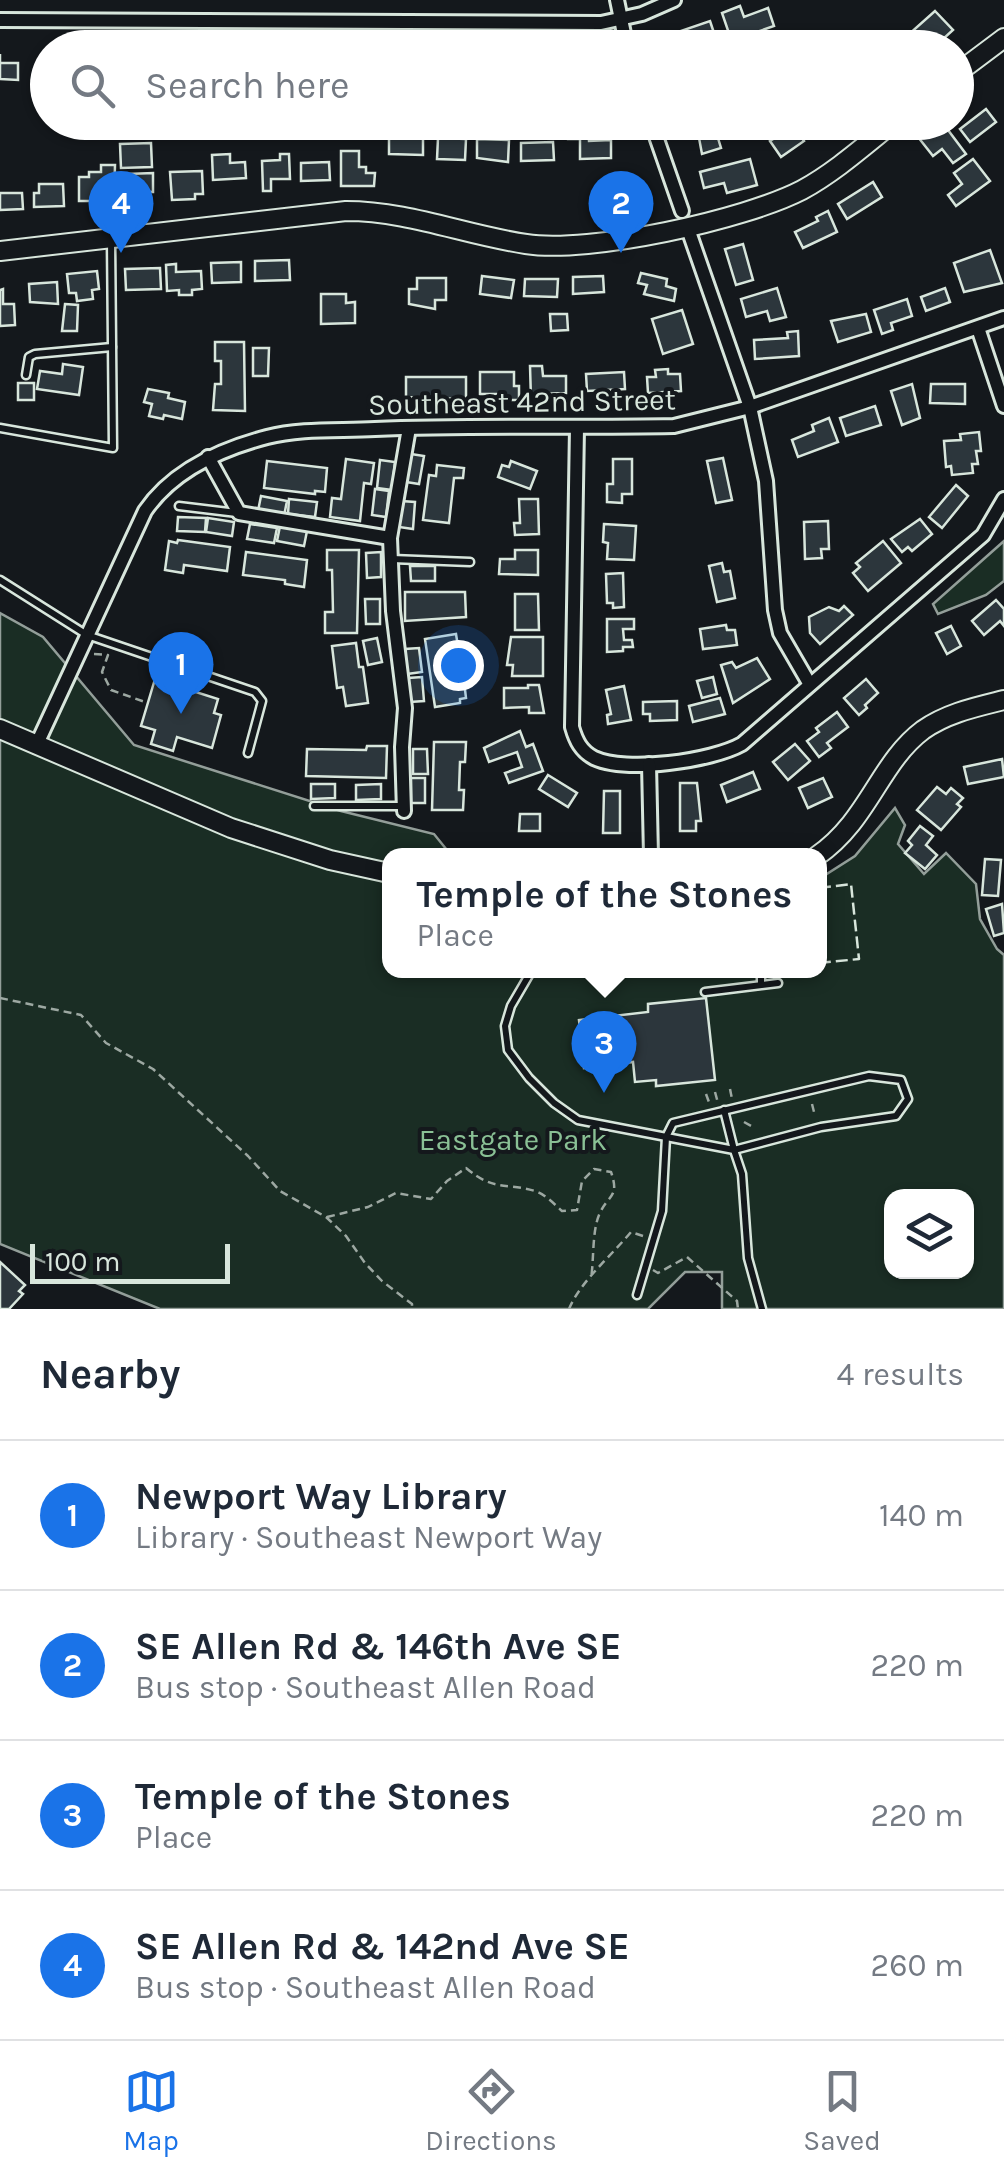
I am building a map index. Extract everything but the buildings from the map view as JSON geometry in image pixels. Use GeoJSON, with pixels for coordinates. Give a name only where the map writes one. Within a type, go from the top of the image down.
{"type":"FeatureCollection","features":[{"type":"Feature","properties":{"kind":"street"},"geometry":{"type":"LineString","coordinates":[[617,0],[623,30]]}},
{"type":"Feature","properties":{"kind":"street"},"geometry":{"type":"LineString","coordinates":[[0,20],[601,22],[642,14],[674,0]]}},
{"type":"Feature","properties":{"kind":"street"},"geometry":{"type":"LineString","coordinates":[[974,60],[1004,38]]}},
{"type":"Feature","properties":{"kind":"street"},"geometry":{"type":"LineString","coordinates":[[658,140],[750,407],[768,496],[780,633],[809,683]]}},
{"type":"Feature","properties":{"kind":"street"},"geometry":{"type":"LineString","coordinates":[[0,251],[346,210],[399,214],[530,245],[572,246],[685,218],[760,208],[800,191],[871,140]]}},
{"type":"Feature","properties":{"kind":"street","name":"Southeast 42nd Street"},"geometry":{"type":"LineString","coordinates":[[36,746],[145,511],[174,481],[208,457],[282,434],[409,428],[674,426],[750,407],[1004,318]]}},
{"type":"Feature","properties":{"kind":"street"},"geometry":{"type":"LineString","coordinates":[[978,328],[1004,406]]}},
{"type":"Feature","properties":{"kind":"street"},"geometry":{"type":"LineString","coordinates":[[404,809],[405,708],[390,538],[409,428]]}},
{"type":"Feature","properties":{"kind":"street"},"geometry":{"type":"LineString","coordinates":[[576,428],[572,714],[582,750],[603,761],[650,764],[710,758],[727,752],[762,728],[982,534],[1004,499]]}},
{"type":"Feature","properties":{"kind":"street"},"geometry":{"type":"LineString","coordinates":[[208,457],[238,513],[390,538]]}},
{"type":"Feature","properties":{"kind":"street"},"geometry":{"type":"LineString","coordinates":[[827,848],[842,836],[903,749],[922,731],[956,713],[1004,700]]}},
{"type":"Feature","properties":{"kind":"street"},"geometry":{"type":"LineString","coordinates":[[0,729],[231,828],[330,860],[382,871]]}},
{"type":"Feature","properties":{"kind":"street"},"geometry":{"type":"LineString","coordinates":[[650,764],[651,848]]}},
{"type":"Feature","properties":{"kind":"lane"},"geometry":{"type":"LineString","coordinates":[[0,428],[113,448],[110,238]]}},
{"type":"Feature","properties":{"kind":"lane"},"geometry":{"type":"LineString","coordinates":[[26,375],[29,357],[35,354],[112,347]]}},
{"type":"Feature","properties":{"kind":"lane"},"geometry":{"type":"LineString","coordinates":[[178,506],[238,513]]}},
{"type":"Feature","properties":{"kind":"lane"},"geometry":{"type":"LineString","coordinates":[[391,559],[470,562]]}},
{"type":"Feature","properties":{"kind":"lane"},"geometry":{"type":"LineString","coordinates":[[0,580],[87,635],[255,692],[262,701],[248,753]]}},
{"type":"Feature","properties":{"kind":"lane"},"geometry":{"type":"LineString","coordinates":[[314,806],[404,809]]}},
{"type":"Feature","properties":{"kind":"lane"},"geometry":{"type":"LineString","coordinates":[[527,978],[505,1026],[508,1050],[529,1078],[578,1120],[666,1137],[734,1150],[821,1128],[896,1116],[908,1099],[901,1080],[869,1076],[721,1107],[673,1124],[666,1137],[662,1211],[637,1295]]}},
{"type":"Feature","properties":{"kind":"lane"},"geometry":{"type":"LineString","coordinates":[[761,978],[761,983]]}},
{"type":"Feature","properties":{"kind":"lane"},"geometry":{"type":"LineString","coordinates":[[705,992],[778,984]]}},
{"type":"Feature","properties":{"kind":"lane"},"geometry":{"type":"LineString","coordinates":[[721,1107],[742,1174],[748,1258],[762,1309]]}},
{"type":"Feature","properties":{"kind":"path"},"geometry":{"type":"LineString","coordinates":[[88,656],[108,655],[102,672],[111,690],[144,702]]}},
{"type":"Feature","properties":{"kind":"path"},"geometry":{"type":"LineString","coordinates":[[0,998],[80,1016],[106,1043],[154,1069],[280,1191],[326,1217],[382,1281],[412,1304],[412,1309]]}},
{"type":"Feature","properties":{"kind":"path"},"geometry":{"type":"LineString","coordinates":[[730,1088],[733,1100]]}},
{"type":"Feature","properties":{"kind":"path"},"geometry":{"type":"LineString","coordinates":[[715,1092],[721,1107]]}},
{"type":"Feature","properties":{"kind":"path"},"geometry":{"type":"LineString","coordinates":[[706,1094],[710,1106]]}},
{"type":"Feature","properties":{"kind":"path"},"geometry":{"type":"LineString","coordinates":[[812,1104],[814,1112]]}},
{"type":"Feature","properties":{"kind":"path"},"geometry":{"type":"LineString","coordinates":[[744,1122],[753,1128]]}},
{"type":"Feature","properties":{"kind":"path"},"geometry":{"type":"LineString","coordinates":[[326,1217],[368,1208],[396,1193],[431,1200],[447,1181],[466,1168],[482,1181],[508,1189],[540,1192],[562,1210],[577,1210],[582,1181],[594,1169],[611,1172],[616,1186],[599,1214],[591,1279]]}},
{"type":"Feature","properties":{"kind":"path"},"geometry":{"type":"LineString","coordinates":[[568,1309],[576,1290],[591,1279],[631,1232],[654,1240]]}},
{"type":"Feature","properties":{"kind":"path"},"geometry":{"type":"LineString","coordinates":[[645,1266],[658,1272],[687,1257],[737,1301],[738,1309]]}},
{"type":"Feature","properties":{"kind":"green space"},"geometry":{"type":"Polygon","coordinates":[[[1004,541],[1004,581],[986,595],[938,614],[933,604],[1004,541]]]}},
{"type":"Feature","properties":{"kind":"green space","name":"Eastgate Park"},"geometry":{"type":"Polygon","coordinates":[[[0,613],[43,637],[134,745],[341,811],[434,834],[445,848],[382,848],[382,978],[827,978],[827,874],[855,856],[895,808],[905,825],[898,844],[924,874],[946,853],[976,884],[980,919],[1004,955],[1004,1309],[722,1309],[722,1272],[685,1272],[648,1309],[160,1309],[0,1244],[0,613]]]}},
{"type":"Feature","properties":{"kind":"fence"},"geometry":{"type":"LineString","coordinates":[[827,887],[851,884],[859,959],[827,962]]}},
{"type":"Feature","properties":{"kind":"place","name":"SE Allen Rd & 142nd Ave SE"},"geometry":{"type":"Point","coordinates":[121,253]}},
{"type":"Feature","properties":{"kind":"place","name":"SE Allen Rd & 146th Ave SE"},"geometry":{"type":"Point","coordinates":[621,253]}},
{"type":"Feature","properties":{"kind":"place","name":"Newport Way Library"},"geometry":{"type":"Point","coordinates":[181,714]}},
{"type":"Feature","properties":{"kind":"place","name":"Temple of the Stones"},"geometry":{"type":"Point","coordinates":[604,1093]}}]}
